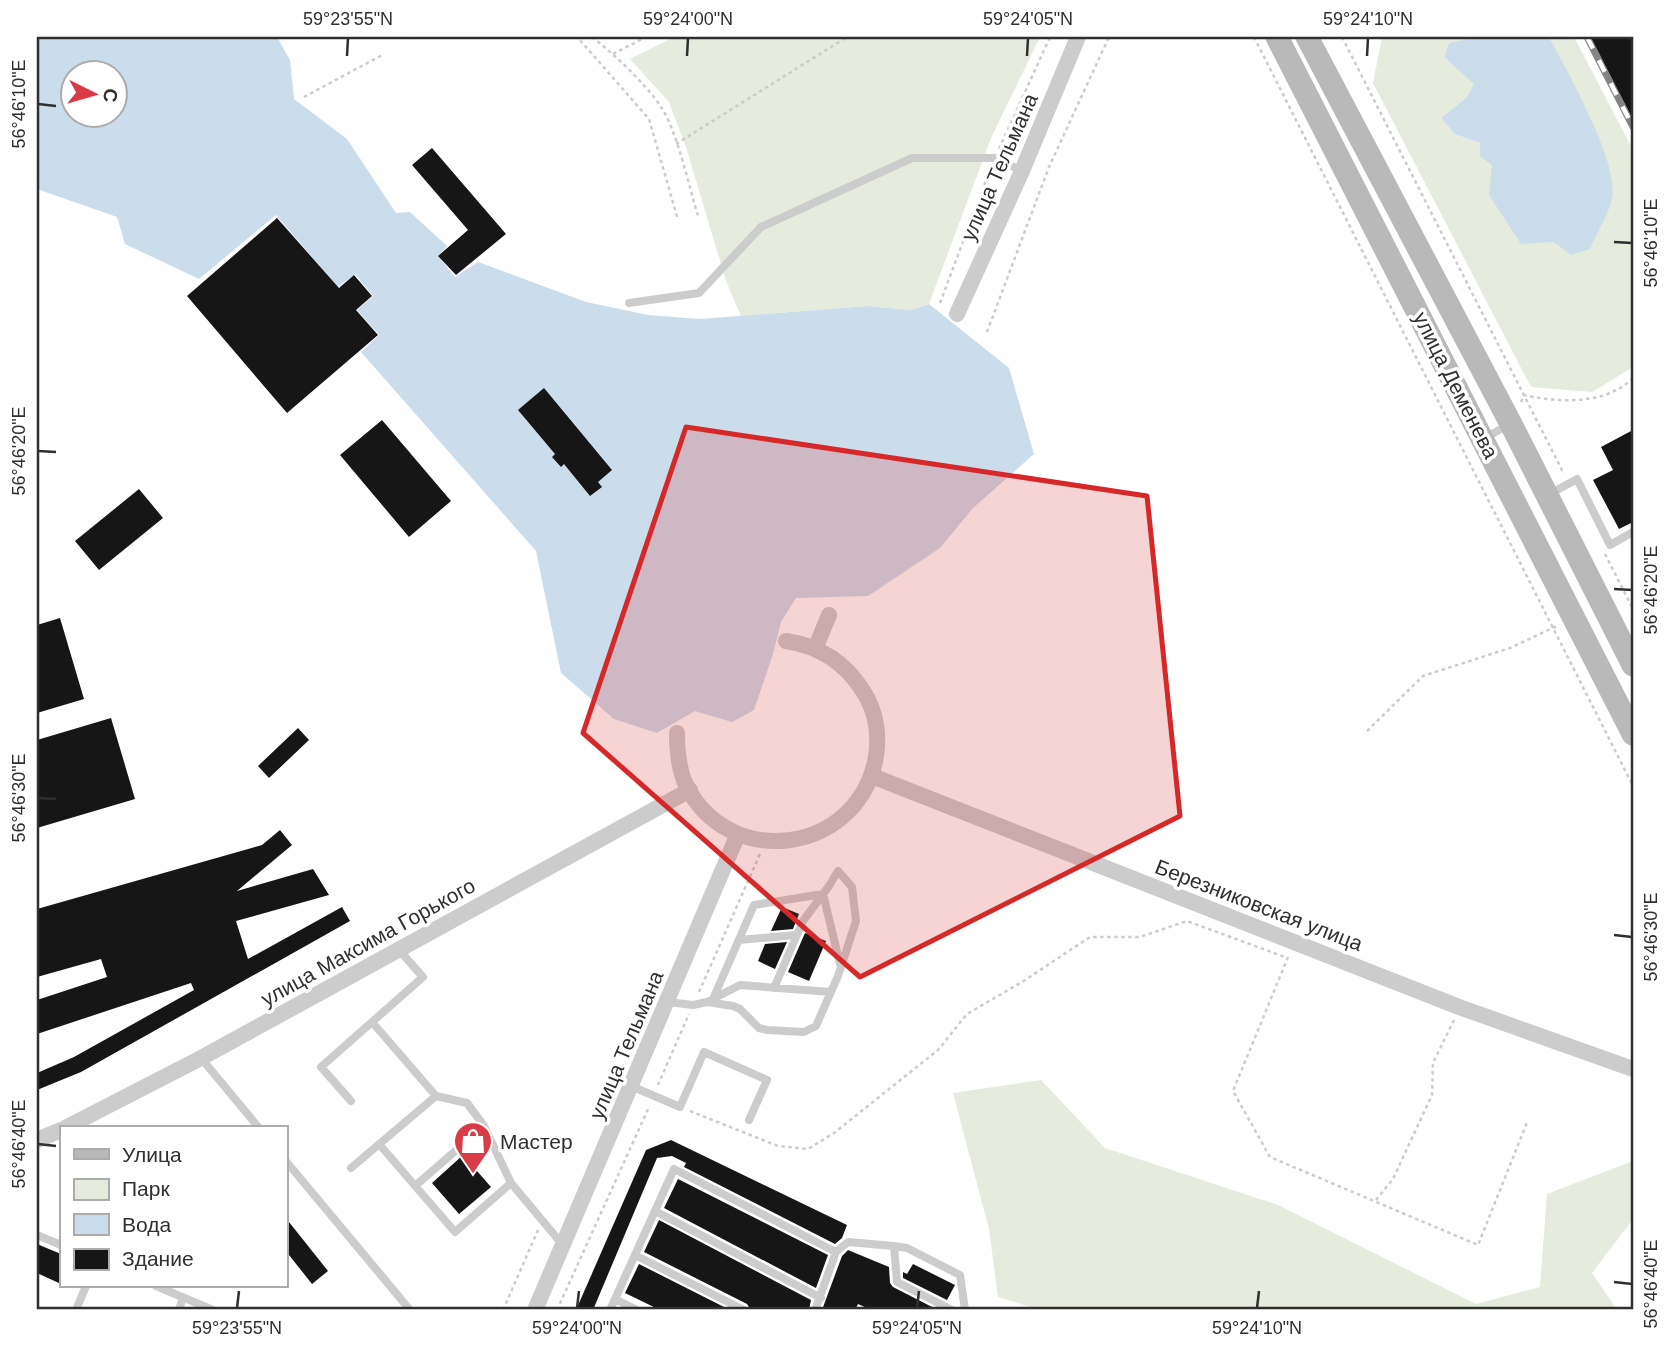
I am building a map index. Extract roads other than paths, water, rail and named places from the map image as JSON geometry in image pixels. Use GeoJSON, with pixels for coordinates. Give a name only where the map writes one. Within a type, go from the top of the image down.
{"type":"FeatureCollection","features":[{"type":"Feature","properties":{"kind":"main road","name":"улица Деменева"},"geometry":{"type":"LineString","coordinates":[[1277,37],[1633,734]]}},
{"type":"Feature","properties":{"kind":"main road","name":"улица Деменева"},"geometry":{"type":"LineString","coordinates":[[1307,37],[1511,424],[1633,665]]}},
{"type":"Feature","properties":{"kind":"street","name":"улица Тельмана"},"geometry":{"type":"LineString","coordinates":[[957,314],[1022,171],[1078,37]]}},
{"type":"Feature","properties":{"kind":"street"},"geometry":{"type":"LineString","coordinates":[[815,649],[830,615]]}},
{"type":"Feature","properties":{"kind":"street"},"geometry":{"type":"LineString","coordinates":[[677,733],[678,759],[690,790],[700,806],[719,824],[738,834],[765,841],[794,841],[820,833],[842,819],[860,799],[872,776],[877,750],[876,724],[868,699],[854,677],[835,659],[815,649],[786,641]]}},
{"type":"Feature","properties":{"kind":"street","name":"Березниковская улица"},"geometry":{"type":"LineString","coordinates":[[872,776],[1459,1007],[1633,1069]]}},
{"type":"Feature","properties":{"kind":"street","name":"улица Максима Горького"},"geometry":{"type":"LineString","coordinates":[[69,1126],[201,1058],[690,790]]}},
{"type":"Feature","properties":{"kind":"street","name":"улица Тельмана"},"geometry":{"type":"LineString","coordinates":[[535,1310],[738,834]]}},
{"type":"Feature","properties":{"kind":"street","name":"улица Максима Горького"},"geometry":{"type":"LineString","coordinates":[[37,1140],[60,1130]]}},
{"type":"Feature","properties":{"kind":"lane"},"geometry":{"type":"LineString","coordinates":[[629,303],[699,293],[761,227],[912,158],[995,158],[1022,171]]}},
{"type":"Feature","properties":{"kind":"lane"},"geometry":{"type":"LineString","coordinates":[[1483,439],[1511,424]]}},
{"type":"Feature","properties":{"kind":"lane"},"geometry":{"type":"LineString","coordinates":[[1547,496],[1577,479],[1609,545],[1633,532]]}},
{"type":"Feature","properties":{"kind":"lane"},"geometry":{"type":"LineString","coordinates":[[710,1001],[740,1009],[759,1028],[804,1032],[816,1026],[841,967],[856,920],[852,887],[838,871],[803,920],[774,988]]}},
{"type":"Feature","properties":{"kind":"lane"},"geometry":{"type":"LineString","coordinates":[[710,1001],[754,905],[823,894]]}},
{"type":"Feature","properties":{"kind":"lane"},"geometry":{"type":"LineString","coordinates":[[823,894],[841,967]]}},
{"type":"Feature","properties":{"kind":"lane"},"geometry":{"type":"LineString","coordinates":[[739,940],[796,935]]}},
{"type":"Feature","properties":{"kind":"lane"},"geometry":{"type":"LineString","coordinates":[[351,1101],[321,1067],[423,977],[399,950]]}},
{"type":"Feature","properties":{"kind":"lane"},"geometry":{"type":"LineString","coordinates":[[668,1002],[693,1005],[710,1001],[740,985],[831,992]]}},
{"type":"Feature","properties":{"kind":"lane"},"geometry":{"type":"LineString","coordinates":[[372,1022],[436,1096],[467,1103],[484,1126],[511,1183],[563,1245]]}},
{"type":"Feature","properties":{"kind":"lane"},"geometry":{"type":"LineString","coordinates":[[631,1086],[680,1107],[704,1052],[766,1080],[749,1120]]}},
{"type":"Feature","properties":{"kind":"lane"},"geometry":{"type":"LineString","coordinates":[[201,1058],[257,1126]]}},
{"type":"Feature","properties":{"kind":"lane"},"geometry":{"type":"LineString","coordinates":[[351,1168],[436,1096]]}},
{"type":"Feature","properties":{"kind":"lane"},"geometry":{"type":"LineString","coordinates":[[415,1186],[484,1126]]}},
{"type":"Feature","properties":{"kind":"lane"},"geometry":{"type":"LineString","coordinates":[[379,1144],[455,1231],[511,1183]]}},
{"type":"Feature","properties":{"kind":"lane"},"geometry":{"type":"LineString","coordinates":[[287,1162],[410,1310]]}},
{"type":"Feature","properties":{"kind":"lane"},"geometry":{"type":"LineString","coordinates":[[610,1310],[674,1169],[836,1252]]}},
{"type":"Feature","properties":{"kind":"lane"},"geometry":{"type":"LineString","coordinates":[[655,1211],[821,1298]]}},
{"type":"Feature","properties":{"kind":"lane"},"geometry":{"type":"LineString","coordinates":[[37,1235],[60,1245]]}},
{"type":"Feature","properties":{"kind":"lane"},"geometry":{"type":"LineString","coordinates":[[815,1310],[836,1252],[848,1242],[907,1248],[960,1275],[965,1310]]}},
{"type":"Feature","properties":{"kind":"lane"},"geometry":{"type":"LineString","coordinates":[[894,1246],[897,1282],[952,1310]]}},
{"type":"Feature","properties":{"kind":"lane"},"geometry":{"type":"LineString","coordinates":[[635,1255],[744,1310]]}},
{"type":"Feature","properties":{"kind":"lane"},"geometry":{"type":"LineString","coordinates":[[76,1310],[85,1288]]}},
{"type":"Feature","properties":{"kind":"lane"},"geometry":{"type":"LineString","coordinates":[[161,1288],[213,1310]]}},
{"type":"Feature","properties":{"kind":"lane"},"geometry":{"type":"LineString","coordinates":[[178,1310],[183,1297]]}},
{"type":"Feature","properties":{"kind":"lane"},"geometry":{"type":"LineString","coordinates":[[615,1299],[637,1310]]}},
{"type":"Feature","properties":{"kind":"water"},"geometry":{"type":"Polygon","coordinates":[[[37,37],[277,37],[290,60],[294,99],[347,139],[396,213],[410,212],[447,246],[438,256],[455,277],[478,262],[586,302],[648,315],[700,319],[868,306],[911,310],[929,304],[1009,368],[1034,454],[973,508],[940,548],[868,596],[796,598],[781,622],[754,710],[732,722],[695,711],[657,733],[614,719],[561,673],[536,551],[361,352],[379,335],[357,310],[373,296],[355,274],[338,287],[276,215],[199,279],[125,244],[117,217],[37,189],[37,37]]]}},
{"type":"Feature","properties":{"kind":"water"},"geometry":{"type":"Polygon","coordinates":[[[1476,37],[1549,37],[1590,117],[1608,163],[1612,183],[1610,205],[1590,249],[1571,255],[1554,242],[1521,244],[1489,195],[1492,165],[1480,156],[1480,143],[1455,134],[1441,118],[1467,97],[1474,84],[1444,57],[1449,43],[1476,37]]]}},
{"type":"Feature","properties":{"kind":"railway"},"geometry":{"type":"LineString","coordinates":[[1587,37],[1633,127]]}},
{"type":"Feature","properties":{"kind":"place","name":"Мастер"},"geometry":{"type":"Point","coordinates":[473,1175]}}]}
